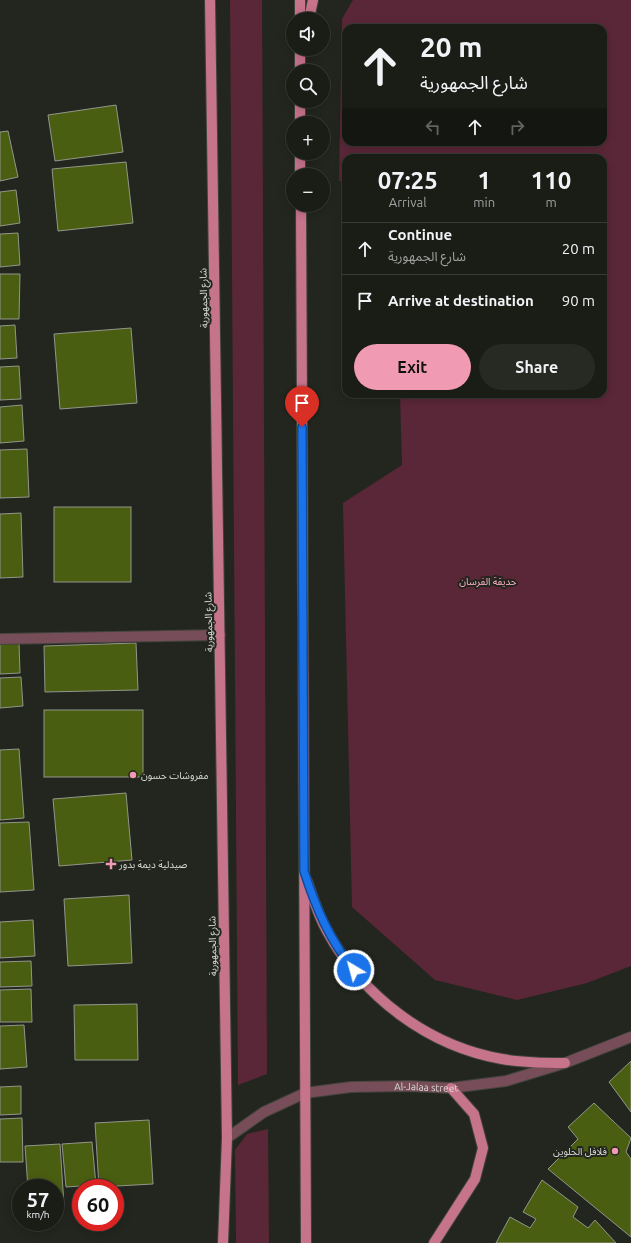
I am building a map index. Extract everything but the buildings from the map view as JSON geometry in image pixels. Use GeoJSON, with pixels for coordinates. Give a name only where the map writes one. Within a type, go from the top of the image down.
{"type":"FeatureCollection","features":[{"type":"Feature","properties":{"kind":"main road","name":"شارع الجمهورية"},"geometry":{"type":"LineString","coordinates":[[210,0],[227,1138],[223,1243]]}},
{"type":"Feature","properties":{"kind":"main road"},"geometry":{"type":"LineString","coordinates":[[300,0],[300,12]]}},
{"type":"Feature","properties":{"kind":"main road"},"geometry":{"type":"LineString","coordinates":[[310,12],[313,0]]}},
{"type":"Feature","properties":{"kind":"main road"},"geometry":{"type":"LineString","coordinates":[[301,212],[306,1243]]}},
{"type":"Feature","properties":{"kind":"main road"},"geometry":{"type":"LineString","coordinates":[[304,871],[314,901],[327,931],[344,958],[364,983],[387,1005],[406,1019],[441,1039],[471,1051],[502,1059],[534,1063],[565,1063]]}},
{"type":"Feature","properties":{"kind":"main road"},"geometry":{"type":"LineString","coordinates":[[434,1243],[475,1179],[483,1148],[474,1114],[450,1088]]}},
{"type":"Feature","properties":{"kind":"street"},"geometry":{"type":"LineString","coordinates":[[0,639],[220,635]]}},
{"type":"Feature","properties":{"kind":"street","name":"Al-Jalaa street"},"geometry":{"type":"LineString","coordinates":[[227,1138],[264,1112],[305,1093],[351,1087],[409,1086],[450,1088],[506,1081],[565,1063],[631,1037]]}},
{"type":"Feature","properties":{"kind":"green space"},"geometry":{"type":"Polygon","coordinates":[[[230,0],[262,0],[267,1074],[238,1085],[230,0]]]}},
{"type":"Feature","properties":{"kind":"green space","name":"حديقة الفرسان"},"geometry":{"type":"Polygon","coordinates":[[[353,0],[631,0],[631,966],[587,983],[517,1000],[435,980],[352,907],[343,503],[402,465],[400,398],[607,398],[607,154],[342,154],[342,181],[339,181],[342,19],[353,0]]]}},
{"type":"Feature","properties":{"kind":"green space"},"geometry":{"type":"Polygon","coordinates":[[[268,1129],[269,1243],[236,1243],[235,1150],[247,1134],[268,1129]]]}},
{"type":"Feature","properties":{"kind":"place","name":"مفروشات حسون"},"geometry":{"type":"Point","coordinates":[133,775]}},
{"type":"Feature","properties":{"kind":"place","name":"صيدلية ديمة بدور"},"geometry":{"type":"Point","coordinates":[111,864]}},
{"type":"Feature","properties":{"kind":"place","name":"فلافل الحلوين"},"geometry":{"type":"Point","coordinates":[615,1151]}},
{"type":"Feature","properties":{"kind":"route"},"geometry":{"type":"LineString","coordinates":[[302,427],[304,871],[314,901],[327,931],[344,958],[354,970]]}}]}
